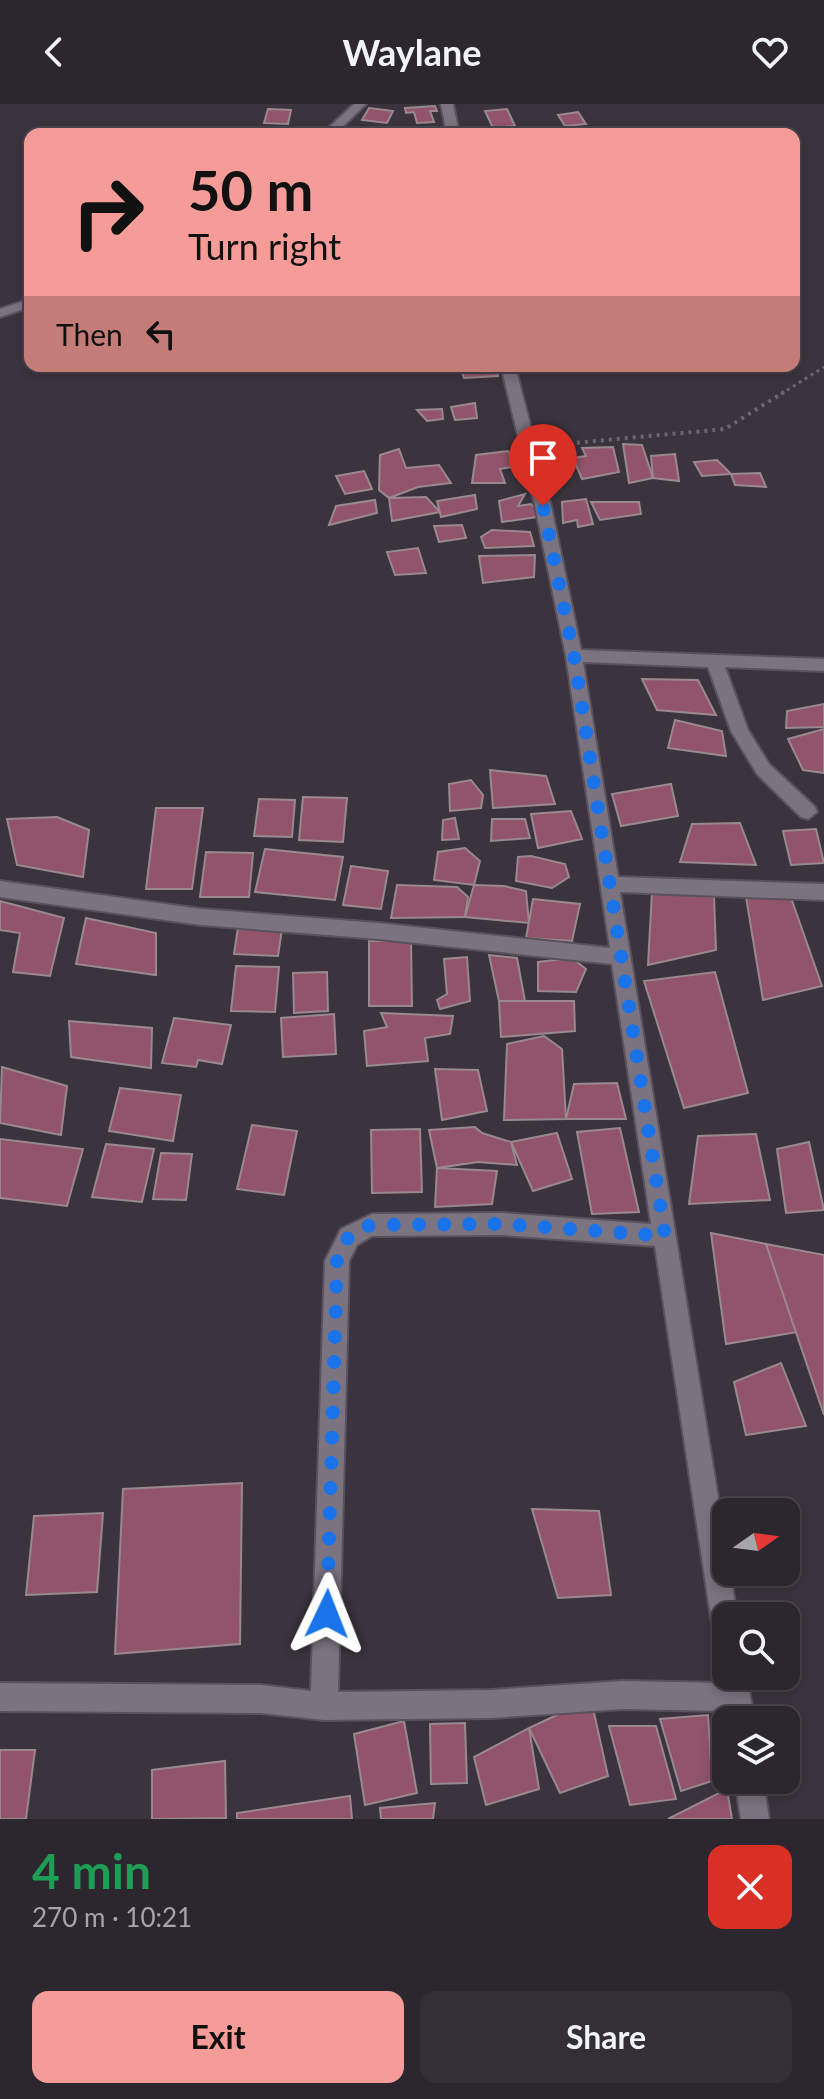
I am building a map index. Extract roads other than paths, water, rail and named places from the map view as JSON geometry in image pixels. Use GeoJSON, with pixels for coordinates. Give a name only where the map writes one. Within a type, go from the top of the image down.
{"type":"FeatureCollection","features":[{"type":"Feature","properties":{"kind":"street"},"geometry":{"type":"LineString","coordinates":[[334,128],[360,104]]}},
{"type":"Feature","properties":{"kind":"street"},"geometry":{"type":"LineString","coordinates":[[447,104],[452,128]]}},
{"type":"Feature","properties":{"kind":"street"},"geometry":{"type":"LineString","coordinates":[[0,313],[24,305]]}},
{"type":"Feature","properties":{"kind":"street"},"geometry":{"type":"LineString","coordinates":[[509,372],[574,656],[722,1602]]}},
{"type":"Feature","properties":{"kind":"street"},"geometry":{"type":"LineString","coordinates":[[574,656],[824,665]]}},
{"type":"Feature","properties":{"kind":"street"},"geometry":{"type":"LineString","coordinates":[[714,661],[740,731],[763,769],[808,812]]}},
{"type":"Feature","properties":{"kind":"street"},"geometry":{"type":"LineString","coordinates":[[611,884],[824,892]]}},
{"type":"Feature","properties":{"kind":"street"},"geometry":{"type":"LineString","coordinates":[[0,889],[201,917],[378,931],[620,957]]}},
{"type":"Feature","properties":{"kind":"street"},"geometry":{"type":"LineString","coordinates":[[324,1706],[337,1261],[348,1237],[355,1229],[372,1225],[502,1224],[665,1236]]}},
{"type":"Feature","properties":{"kind":"street"},"geometry":{"type":"LineString","coordinates":[[0,1697],[261,1699],[324,1706],[491,1704],[623,1695],[736,1698]]}},
{"type":"Feature","properties":{"kind":"street"},"geometry":{"type":"LineString","coordinates":[[751,1794],[755,1819]]}}]}
